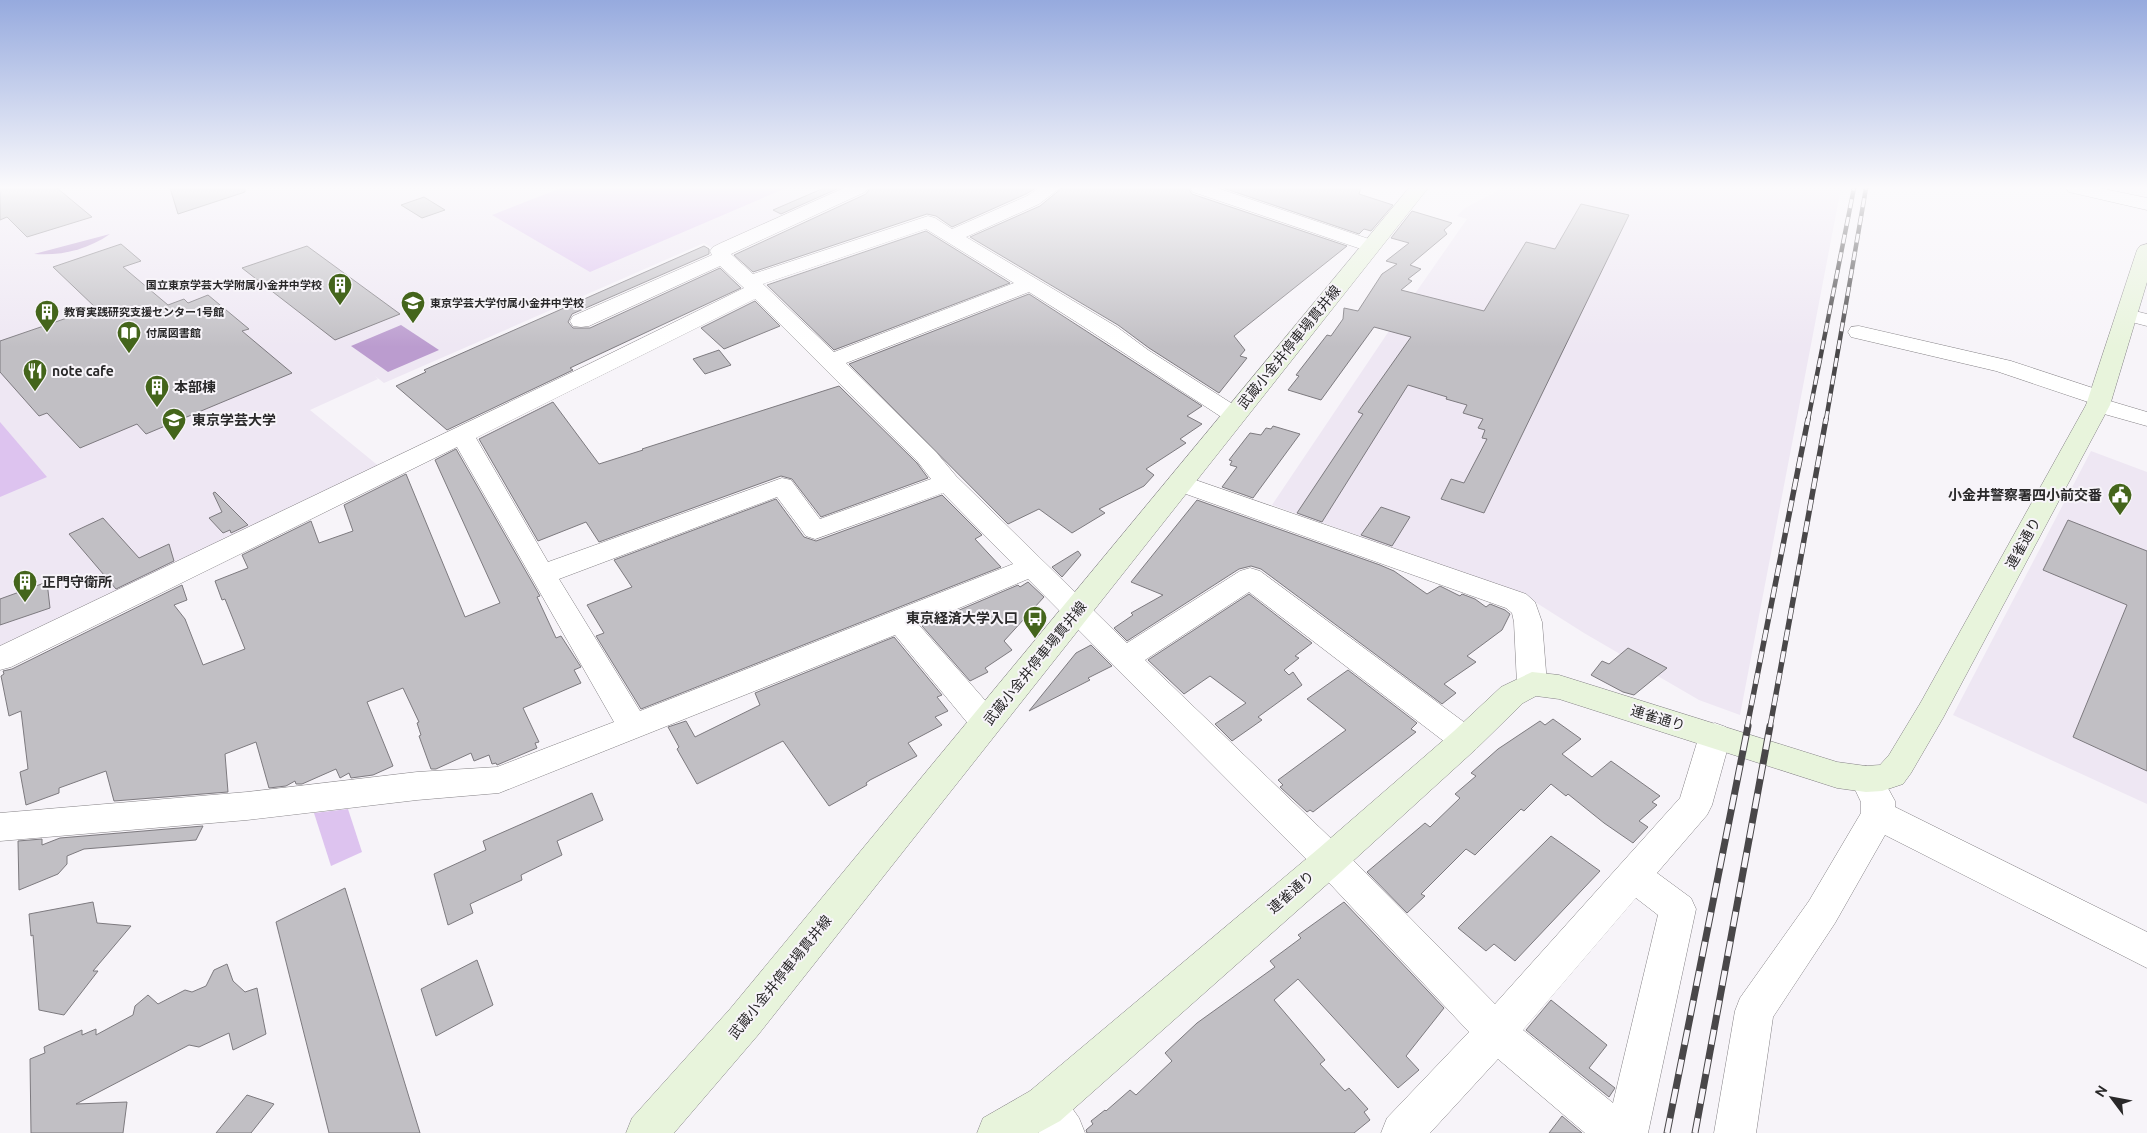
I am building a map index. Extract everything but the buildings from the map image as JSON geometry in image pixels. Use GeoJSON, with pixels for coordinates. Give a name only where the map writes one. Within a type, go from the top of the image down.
{"type":"FeatureCollection","features":[{"type":"Feature","properties":{"kind":"main road","name":"武蔵小金井停車場貫井線"},"geometry":{"type":"LineString","coordinates":[[647,1133],[744,1022],[1376,241]]}},
{"type":"Feature","properties":{"kind":"main road","name":"連雀通り"},"geometry":{"type":"LineString","coordinates":[[998,1133],[1054,1119],[1330,860],[1465,740],[1512,695],[1532,684],[1560,687],[1837,775],[1866,779],[1882,778],[1891,775],[1900,764],[1932,710],[2099,402],[2137,318],[2147,250]]}},
{"type":"Feature","properties":{"kind":"street"},"geometry":{"type":"LineString","coordinates":[[742,241],[720,251],[723,257],[754,285],[927,457],[947,482],[1076,611],[1330,860],[1496,1032],[1617,1133]]}},
{"type":"Feature","properties":{"kind":"street"},"geometry":{"type":"LineString","coordinates":[[0,659],[462,435],[754,285],[876,241]]}},
{"type":"Feature","properties":{"kind":"street"},"geometry":{"type":"LineString","coordinates":[[958,241],[1028,285],[1109,332],[1140,355],[1234,415]]}},
{"type":"Feature","properties":{"kind":"street"},"geometry":{"type":"LineString","coordinates":[[1357,241],[1372,246]]}},
{"type":"Feature","properties":{"kind":"street"},"geometry":{"type":"LineString","coordinates":[[582,321],[723,257]]}},
{"type":"Feature","properties":{"kind":"street"},"geometry":{"type":"LineString","coordinates":[[831,361],[1028,285]]}},
{"type":"Feature","properties":{"kind":"street"},"geometry":{"type":"LineString","coordinates":[[1858,332],[2003,366],[2147,419]]}},
{"type":"Feature","properties":{"kind":"street"},"geometry":{"type":"LineString","coordinates":[[462,435],[542,575],[634,728]]}},
{"type":"Feature","properties":{"kind":"street"},"geometry":{"type":"LineString","coordinates":[[542,575],[782,486],[815,530],[947,482]]}},
{"type":"Feature","properties":{"kind":"street"},"geometry":{"type":"LineString","coordinates":[[1181,484],[1516,601],[1525,609],[1528,622],[1532,684]]}},
{"type":"Feature","properties":{"kind":"street"},"geometry":{"type":"LineString","coordinates":[[0,827],[247,806],[417,786],[499,780],[900,622],[1032,567]]}},
{"type":"Feature","properties":{"kind":"street"},"geometry":{"type":"LineString","coordinates":[[1125,659],[1250,578],[1465,740]]}},
{"type":"Feature","properties":{"kind":"street"},"geometry":{"type":"LineString","coordinates":[[900,622],[986,723]]}},
{"type":"Feature","properties":{"kind":"street"},"geometry":{"type":"LineString","coordinates":[[1402,1133],[1496,1032],[1695,805],[1715,736]]}},
{"type":"Feature","properties":{"kind":"street"},"geometry":{"type":"LineString","coordinates":[[1735,1133],[1754,1011],[1822,912],[1878,815],[1878,801],[1866,779]]}},
{"type":"Feature","properties":{"kind":"street"},"geometry":{"type":"LineString","coordinates":[[1878,815],[2147,951]]}},
{"type":"Feature","properties":{"kind":"street"},"geometry":{"type":"LineString","coordinates":[[1627,1133],[1678,909],[1633,875]]}},
{"type":"Feature","properties":{"kind":"shaded area","name":"東京学芸大学"},"geometry":{"type":"Polygon","coordinates":[[[0,241],[731,241],[713,249],[704,243],[384,383],[375,376],[378,379],[310,410],[386,472],[0,659],[0,241]]]}},
{"type":"Feature","properties":{"kind":"shaded area"},"geometry":{"type":"Polygon","coordinates":[[[84,241],[99,241],[64,253],[34,254],[84,241]]]}},
{"type":"Feature","properties":{"kind":"shaded area"},"geometry":{"type":"Polygon","coordinates":[[[536,241],[663,241],[590,272],[536,241]]]}},
{"type":"Feature","properties":{"kind":"shaded area"},"geometry":{"type":"Polygon","coordinates":[[[1452,241],[1831,241],[1740,715],[1699,700],[1584,633],[1521,593],[1272,505],[1452,241]]]}},
{"type":"Feature","properties":{"kind":"shaded area"},"geometry":{"type":"Polygon","coordinates":[[[401,325],[439,350],[388,372],[351,346],[401,325]]]}},
{"type":"Feature","properties":{"kind":"shaded area"},"geometry":{"type":"Polygon","coordinates":[[[0,422],[47,477],[0,497],[0,422]]]}},
{"type":"Feature","properties":{"kind":"shaded area"},"geometry":{"type":"Polygon","coordinates":[[[2091,451],[2147,472],[2147,804],[1953,715],[2091,451]]]}},
{"type":"Feature","properties":{"kind":"shaded area"},"geometry":{"type":"Polygon","coordinates":[[[348,809],[362,852],[331,866],[314,813],[348,809]]]}},
{"type":"Feature","properties":{"kind":"railway"},"geometry":{"type":"LineString","coordinates":[[1808,420],[1844,241]]}},
{"type":"Feature","properties":{"kind":"railway"},"geometry":{"type":"LineString","coordinates":[[1826,420],[1857,241]]}},
{"type":"Feature","properties":{"kind":"railway"},"geometry":{"type":"LineString","coordinates":[[1747,727],[1808,419]]}},
{"type":"Feature","properties":{"kind":"railway"},"geometry":{"type":"LineString","coordinates":[[1770,727],[1826,419]]}},
{"type":"Feature","properties":{"kind":"railway"},"geometry":{"type":"LineString","coordinates":[[1667,1133],[1748,726]]}},
{"type":"Feature","properties":{"kind":"railway"},"geometry":{"type":"LineString","coordinates":[[1695,1133],[1770,726]]}},
{"type":"Feature","properties":{"kind":"place","name":"国立東京学芸大学附属小金井中学校"},"geometry":{"type":"Point","coordinates":[340,306]}},
{"type":"Feature","properties":{"kind":"place","name":"東京学芸大学付属小金井中学校"},"geometry":{"type":"Point","coordinates":[413,324]}},
{"type":"Feature","properties":{"kind":"place","name":"教育実践研究支援センター1号館"},"geometry":{"type":"Point","coordinates":[47,333]}},
{"type":"Feature","properties":{"kind":"place","name":"付属図書館"},"geometry":{"type":"Point","coordinates":[129,354]}},
{"type":"Feature","properties":{"kind":"place","name":"note cafe"},"geometry":{"type":"Point","coordinates":[35,392]}},
{"type":"Feature","properties":{"kind":"place","name":"本部棟"},"geometry":{"type":"Point","coordinates":[157,408]}},
{"type":"Feature","properties":{"kind":"place","name":"東京学芸大学"},"geometry":{"type":"Point","coordinates":[174,441]}},
{"type":"Feature","properties":{"kind":"place","name":"小金井警察署四小前交番"},"geometry":{"type":"Point","coordinates":[2120,516]}},
{"type":"Feature","properties":{"kind":"place","name":"正門守衛所"},"geometry":{"type":"Point","coordinates":[25,603]}},
{"type":"Feature","properties":{"kind":"place","name":"東京経済大学入口"},"geometry":{"type":"Point","coordinates":[1035,639]}}]}
